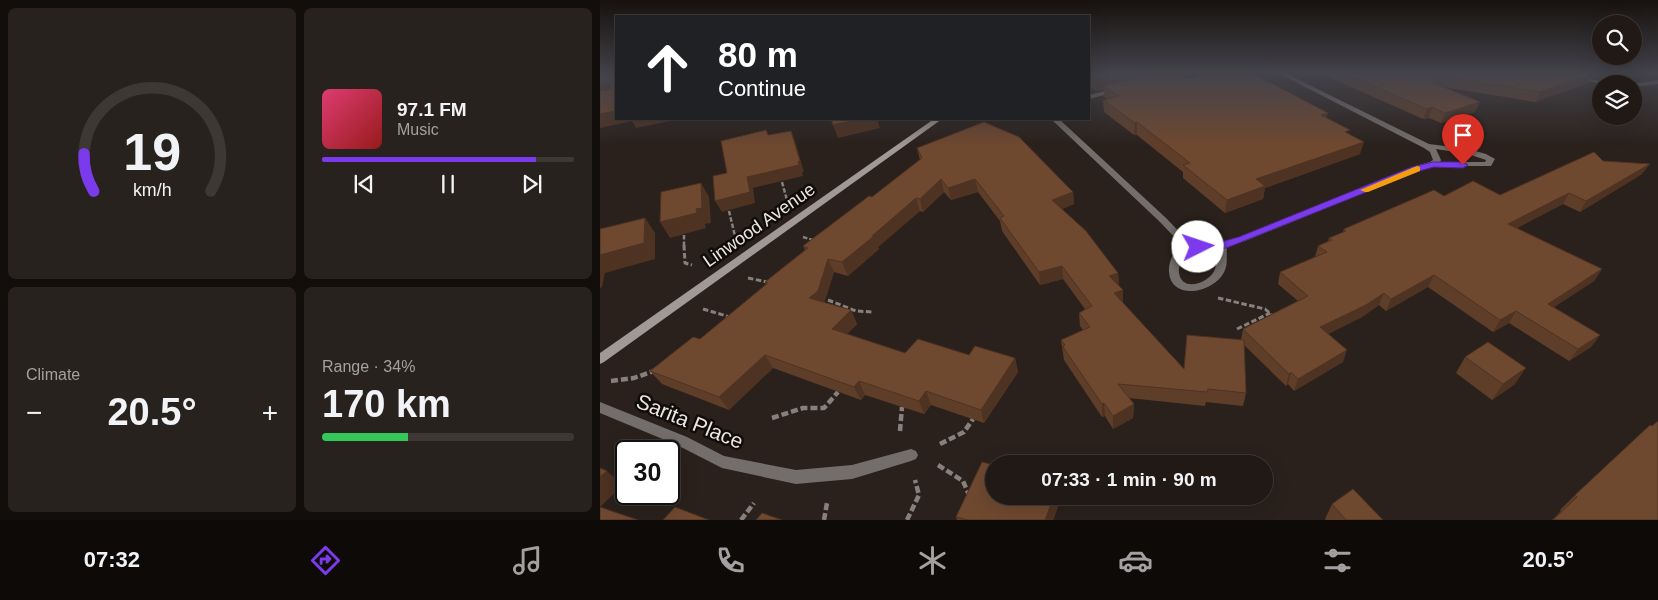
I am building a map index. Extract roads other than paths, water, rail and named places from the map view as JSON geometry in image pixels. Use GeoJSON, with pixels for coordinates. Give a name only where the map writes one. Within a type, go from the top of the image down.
{"type":"FeatureCollection","features":[{"type":"Feature","properties":{"kind":"main road","name":"Linwood Avenue"},"geometry":{"type":"LineString","coordinates":[[600,359],[937,120]]}},
{"type":"Feature","properties":{"kind":"street"},"geometry":{"type":"LineString","coordinates":[[1330,97],[1427,146],[1436,155],[1437,160],[1433,164]]}},
{"type":"Feature","properties":{"kind":"street"},"geometry":{"type":"LineString","coordinates":[[1056,120],[1184,242],[1198,247],[1222,246],[1433,164],[1478,165],[1488,164],[1491,159],[1480,154],[1462,150],[1427,146]]}},
{"type":"Feature","properties":{"kind":"street"},"geometry":{"type":"LineString","coordinates":[[1184,242],[1175,257],[1173,272],[1176,280],[1184,286],[1197,288],[1210,283],[1220,270],[1222,246]]}},
{"type":"Feature","properties":{"kind":"street","name":"Sarita Place"},"geometry":{"type":"LineString","coordinates":[[600,407],[682,441],[722,462],[796,477],[852,472],[911,455]]}}]}
